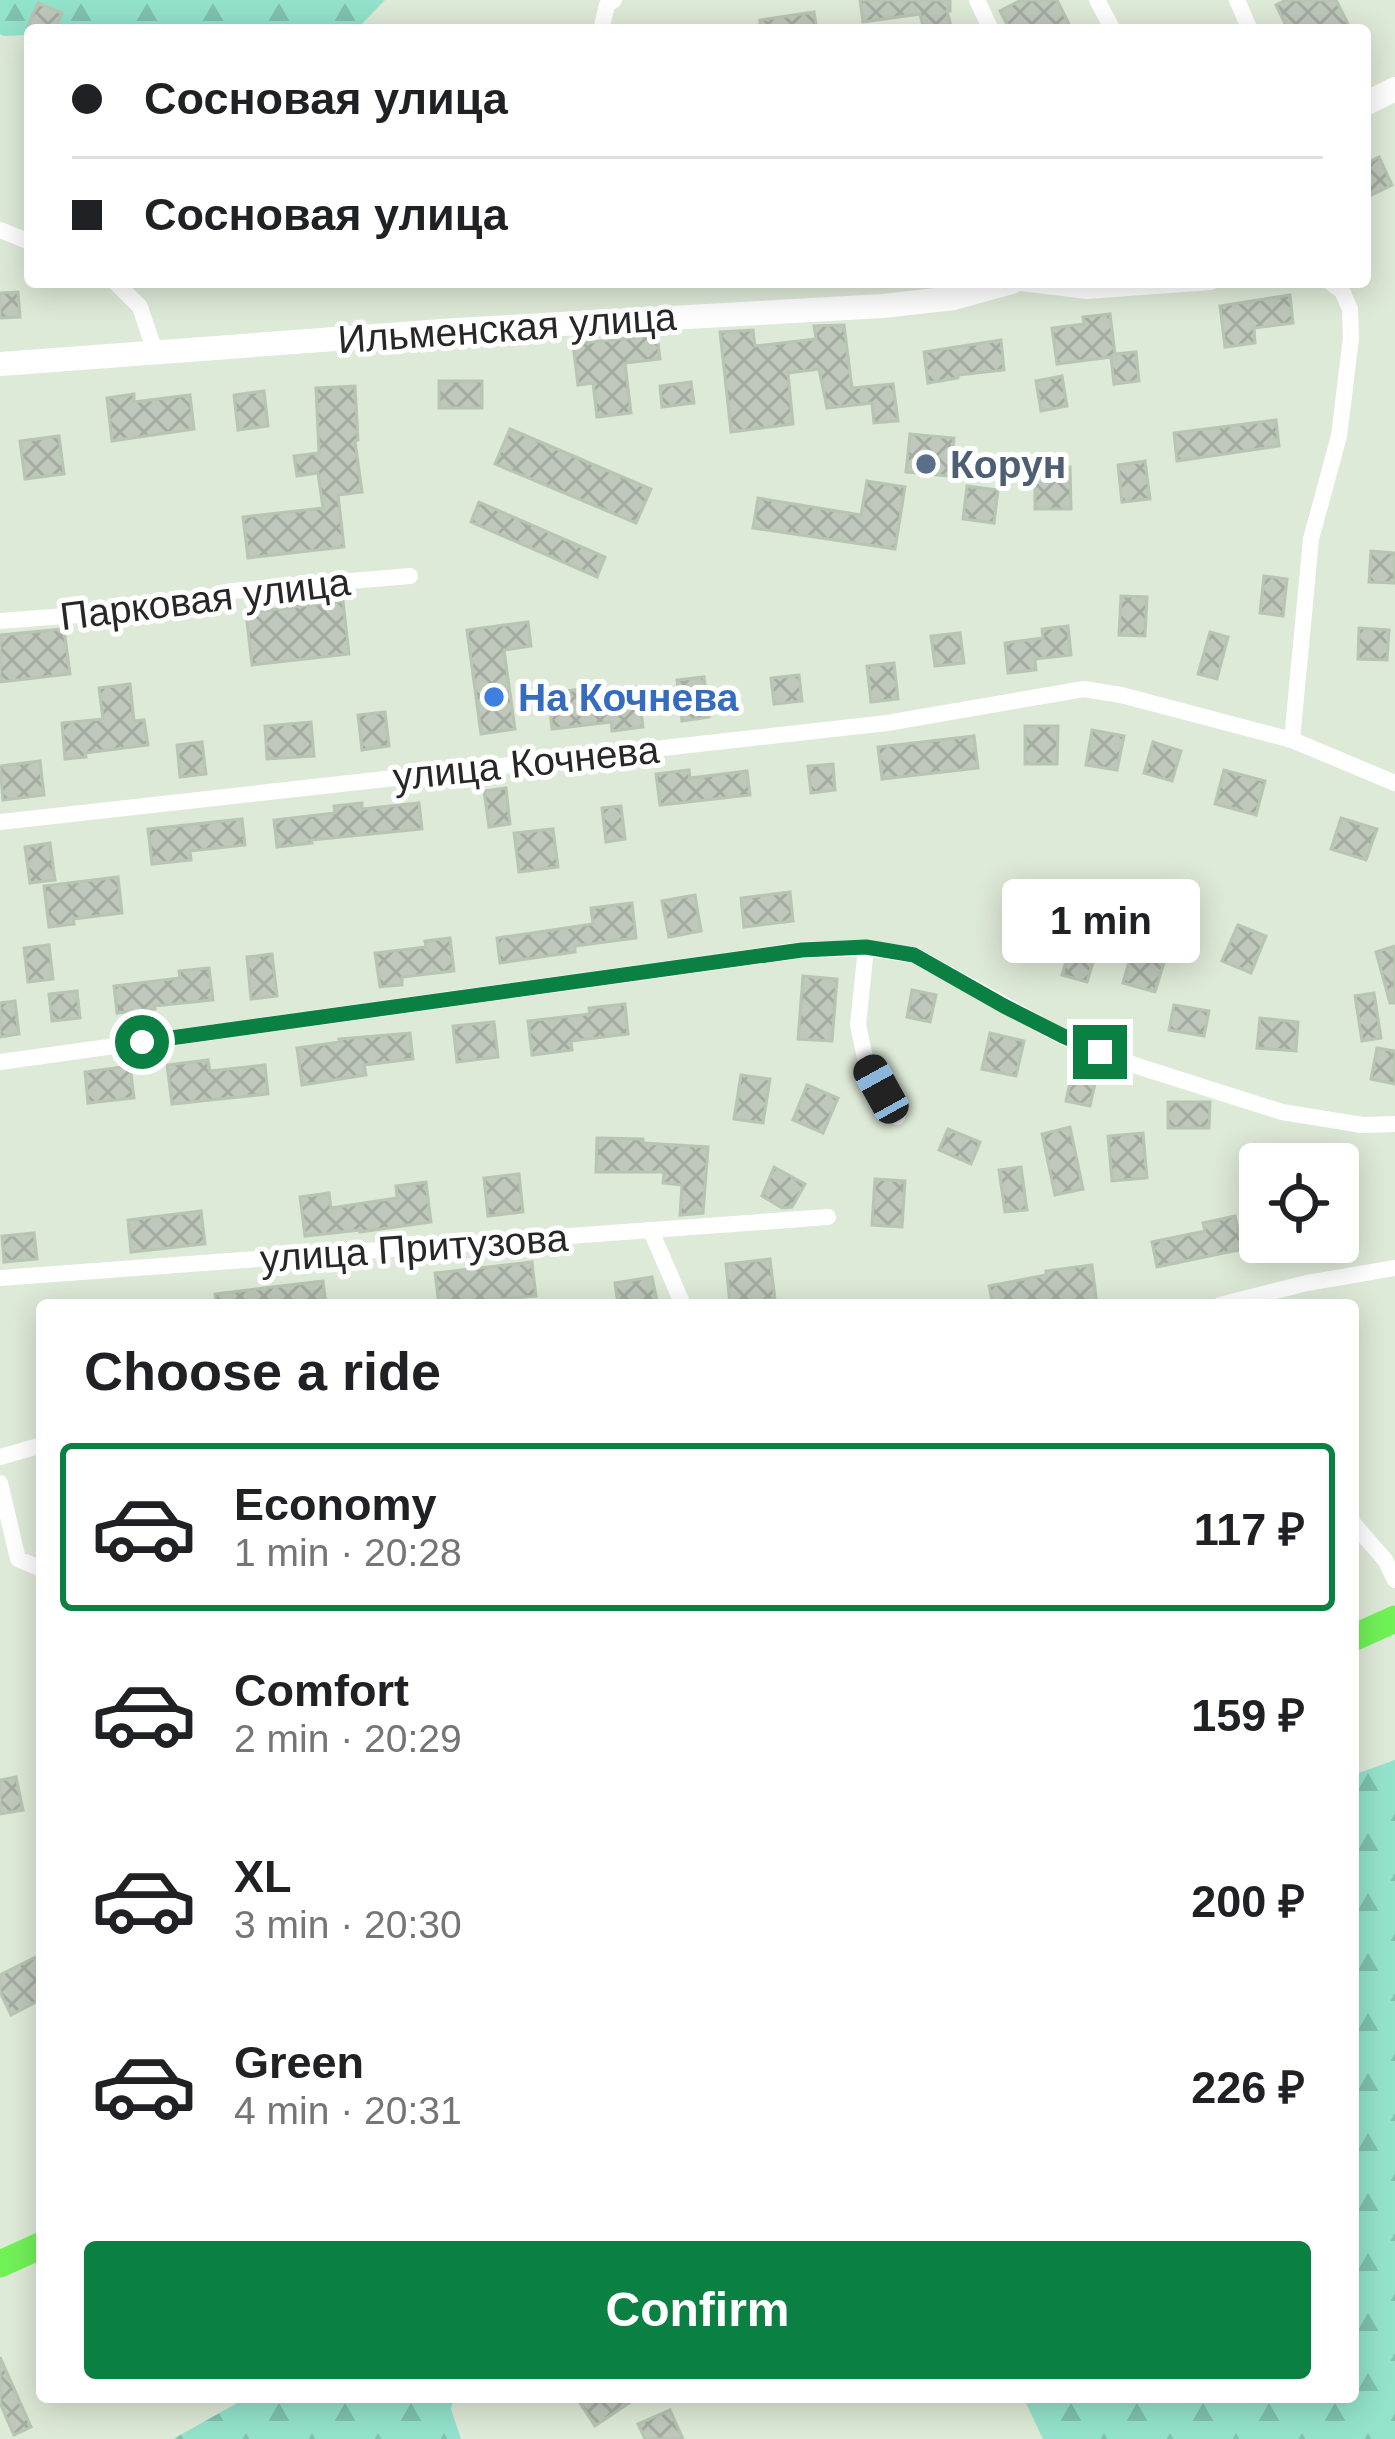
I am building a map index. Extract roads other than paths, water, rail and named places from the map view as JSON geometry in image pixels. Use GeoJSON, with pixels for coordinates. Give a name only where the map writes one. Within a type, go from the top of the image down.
{"type":"FeatureCollection","features":[{"type":"Feature","properties":{"kind":"main road","name":"Ильменская улица"},"geometry":{"type":"LineString","coordinates":[[0,364],[456,330],[883,306],[954,298],[990,288]]}},
{"type":"Feature","properties":{"kind":"main road"},"geometry":{"type":"LineString","coordinates":[[1359,1635],[1395,1619]]}},
{"type":"Feature","properties":{"kind":"main road"},"geometry":{"type":"LineString","coordinates":[[0,2264],[36,2248]]}},
{"type":"Feature","properties":{"kind":"street"},"geometry":{"type":"LineString","coordinates":[[121,288],[140,307],[155,352]]}},
{"type":"Feature","properties":{"kind":"street"},"geometry":{"type":"LineString","coordinates":[[1062,288],[1128,288]]}},
{"type":"Feature","properties":{"kind":"street"},"geometry":{"type":"LineString","coordinates":[[1292,740],[1311,539],[1339,436],[1351,338],[1350,310],[1338,288]]}},
{"type":"Feature","properties":{"kind":"street","name":"Парковая улица"},"geometry":{"type":"LineString","coordinates":[[0,621],[180,607],[231,591],[410,576]]}},
{"type":"Feature","properties":{"kind":"street","name":"улица Кочнева"},"geometry":{"type":"LineString","coordinates":[[0,822],[887,723],[1084,689],[1121,694],[1292,740],[1395,783]]}},
{"type":"Feature","properties":{"kind":"street"},"geometry":{"type":"LineString","coordinates":[[866,947],[858,1025],[866,1061],[897,1117]]}},
{"type":"Feature","properties":{"kind":"street"},"geometry":{"type":"LineString","coordinates":[[0,1061],[802,950],[866,947],[914,955],[1063,1036],[1137,1066],[1282,1112],[1361,1125],[1395,1124]]}},
{"type":"Feature","properties":{"kind":"street","name":"улица Притузова"},"geometry":{"type":"LineString","coordinates":[[0,1278],[828,1217]]}},
{"type":"Feature","properties":{"kind":"street"},"geometry":{"type":"LineString","coordinates":[[651,1231],[680,1299]]}},
{"type":"Feature","properties":{"kind":"street"},"geometry":{"type":"LineString","coordinates":[[1244,1299],[1395,1268]]}},
{"type":"Feature","properties":{"kind":"street"},"geometry":{"type":"LineString","coordinates":[[0,1457],[36,1446]]}},
{"type":"Feature","properties":{"kind":"street"},"geometry":{"type":"LineString","coordinates":[[0,1483],[18,1559],[36,1566]]}},
{"type":"Feature","properties":{"kind":"street"},"geometry":{"type":"LineString","coordinates":[[1359,1530],[1395,1580]]}},
{"type":"Feature","properties":{"kind":"street"},"geometry":{"type":"LineString","coordinates":[[1385,1560],[1395,1540]]}},
{"type":"Feature","properties":{"kind":"place","name":"Корун"},"geometry":{"type":"Point","coordinates":[926,464]}},
{"type":"Feature","properties":{"kind":"place","name":"На Кочнева"},"geometry":{"type":"Point","coordinates":[494,697]}}]}
